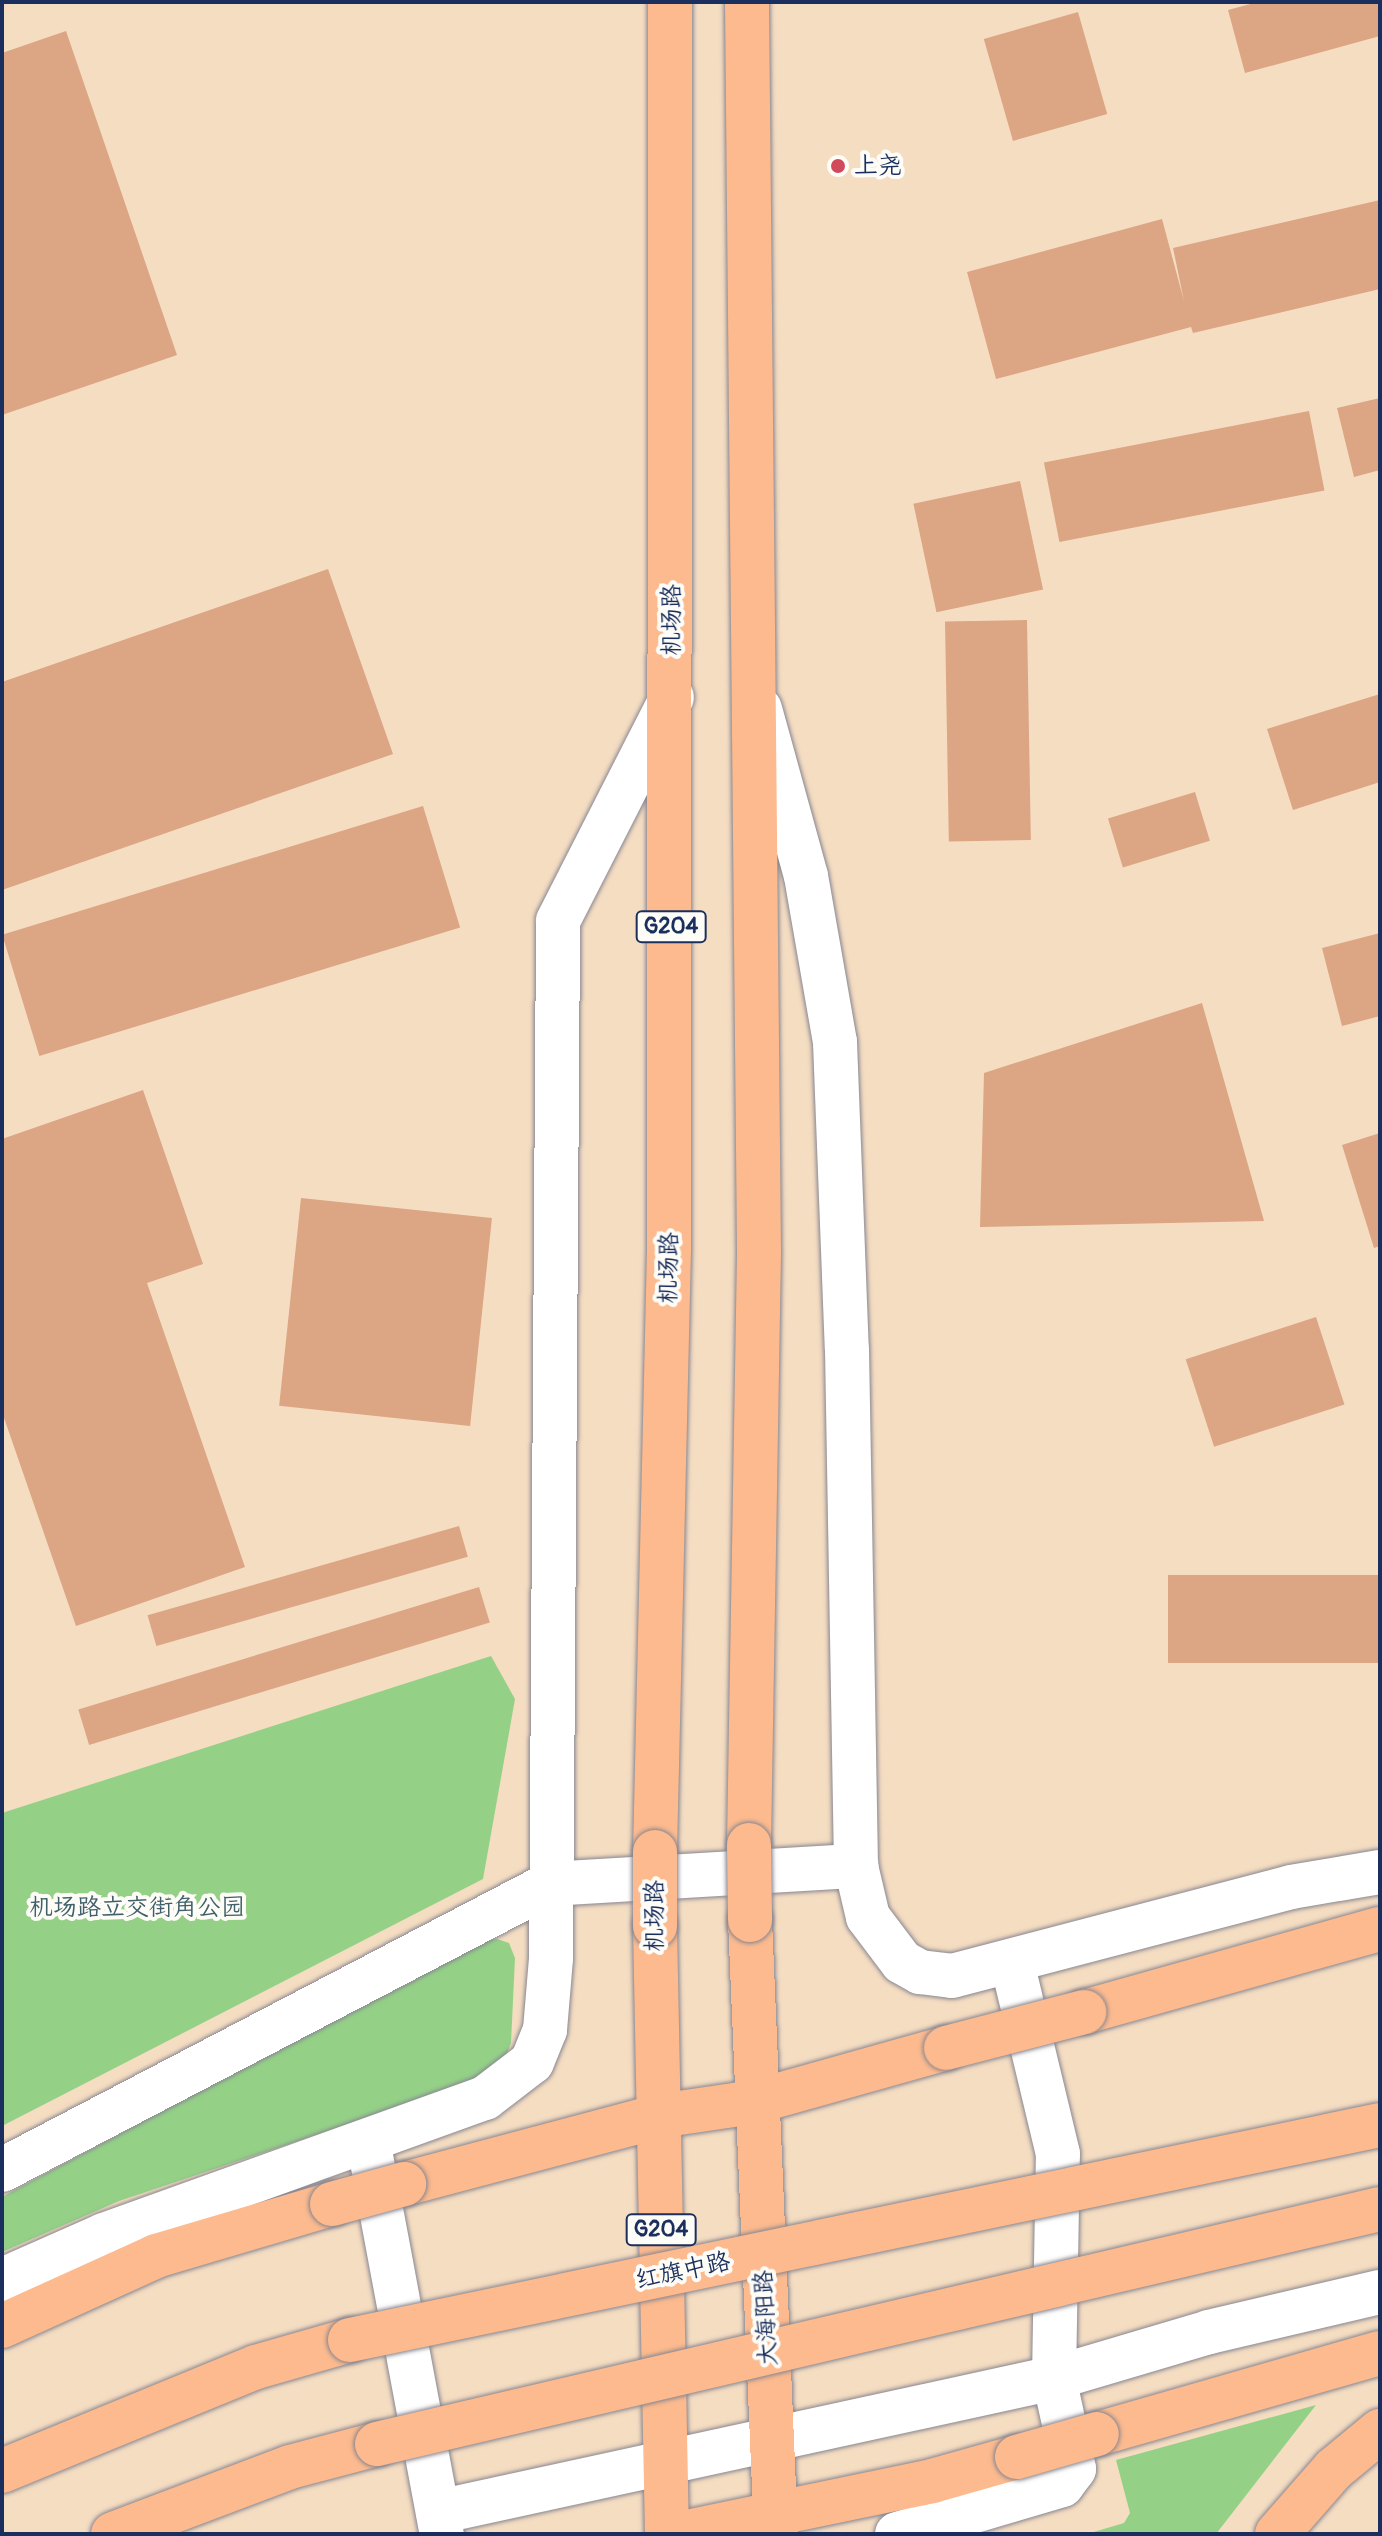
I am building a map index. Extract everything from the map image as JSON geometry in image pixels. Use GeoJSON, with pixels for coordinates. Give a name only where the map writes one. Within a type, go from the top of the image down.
{"type":"FeatureCollection","features":[{"type":"Feature","properties":{"kind":"main road","name":"机场路"},"geometry":{"type":"LineString","coordinates":[[667,2534],[655,1852],[669,1250],[672,697],[670,2]]}},
{"type":"Feature","properties":{"kind":"main road"},"geometry":{"type":"LineString","coordinates":[[747,2],[759,1253],[749,1845],[754,2102]]}},
{"type":"Feature","properties":{"kind":"main road"},"geometry":{"type":"LineString","coordinates":[[2,2326],[156,2256],[332,2204],[659,2116],[754,2102],[1380,1929]]}},
{"type":"Feature","properties":{"kind":"main road","name":"大海阳路"},"geometry":{"type":"LineString","coordinates":[[754,2102],[776,2524]]}},
{"type":"Feature","properties":{"kind":"main road","name":"红旗中路"},"geometry":{"type":"LineString","coordinates":[[2,2471],[243,2371],[350,2340],[1380,2125]]}},
{"type":"Feature","properties":{"kind":"main road"},"geometry":{"type":"LineString","coordinates":[[113,2534],[290,2467],[377,2444],[1380,2209]]}},
{"type":"Feature","properties":{"kind":"main road"},"geometry":{"type":"LineString","coordinates":[[677,2534],[776,2524],[1380,2353]]}},
{"type":"Feature","properties":{"kind":"main road"},"geometry":{"type":"LineString","coordinates":[[1277,2534],[1334,2469],[1380,2431]]}},
{"type":"Feature","properties":{"kind":"lane"},"geometry":{"type":"LineString","coordinates":[[756,695],[806,876],[835,1042],[847,1349],[856,1866],[868,1917],[902,1962],[920,1972],[952,1976],[1291,1887],[1380,1872]]}},
{"type":"Feature","properties":{"kind":"lane"},"geometry":{"type":"LineString","coordinates":[[2,2280],[104,2235],[485,2098],[532,2062],[549,2001],[558,921],[672,697]]}},
{"type":"Feature","properties":{"kind":"lane"},"geometry":{"type":"LineString","coordinates":[[2,2170],[550,1884],[856,1866]]}},
{"type":"Feature","properties":{"kind":"lane"},"geometry":{"type":"LineString","coordinates":[[897,2534],[1068,2480],[1074,2458],[1054,2378],[1058,2154],[1012,1962]]}},
{"type":"Feature","properties":{"kind":"lane"},"geometry":{"type":"LineString","coordinates":[[369,2141],[440,2523],[1054,2378],[1209,2332],[1380,2292]]}},
{"type":"Feature","properties":{"kind":"green space","name":"机场路立交街角公园"},"geometry":{"type":"Polygon","coordinates":[[[491,1656],[515,1699],[483,1879],[2,2126],[2,1813],[491,1656]]]}},
{"type":"Feature","properties":{"kind":"green space"},"geometry":{"type":"Polygon","coordinates":[[[497,1939],[509,1943],[515,1958],[511,2043],[502,2066],[485,2078],[119,2201],[2,2252],[2,2197],[480,1941],[497,1939]]]}},
{"type":"Feature","properties":{"kind":"green space"},"geometry":{"type":"Polygon","coordinates":[[[1316,2405],[1216,2534],[1087,2534],[1124,2523],[1130,2513],[1116,2460],[1316,2405]]]}},
{"type":"Feature","properties":{"kind":"building"},"geometry":{"type":"Polygon","coordinates":[[[1258,2],[1380,2],[1380,36],[1245,73],[1228,10],[1258,2]]]}},
{"type":"Feature","properties":{"kind":"building"},"geometry":{"type":"Polygon","coordinates":[[[1078,12],[1107,114],[1013,141],[984,39],[1078,12]]]}},
{"type":"Feature","properties":{"kind":"building"},"geometry":{"type":"Polygon","coordinates":[[[66,31],[177,355],[2,415],[2,53],[66,31]]]}},
{"type":"Feature","properties":{"kind":"building"},"geometry":{"type":"Polygon","coordinates":[[[1380,200],[1380,289],[1193,333],[1191,327],[996,379],[967,272],[1162,219],[1184,301],[1173,248],[1380,200]]]}},
{"type":"Feature","properties":{"kind":"building"},"geometry":{"type":"Polygon","coordinates":[[[1380,398],[1380,470],[1354,477],[1337,408],[1380,398]]]}},
{"type":"Feature","properties":{"kind":"building"},"geometry":{"type":"Polygon","coordinates":[[[1309,411],[1324,491],[1059,542],[1044,463],[1309,411]]]}},
{"type":"Feature","properties":{"kind":"building"},"geometry":{"type":"Polygon","coordinates":[[[1020,481],[1043,590],[936,612],[913,504],[1020,481]]]}},
{"type":"Feature","properties":{"kind":"building"},"geometry":{"type":"Polygon","coordinates":[[[328,569],[393,754],[2,890],[2,682],[328,569]]]}},
{"type":"Feature","properties":{"kind":"building"},"geometry":{"type":"Polygon","coordinates":[[[1027,620],[1031,840],[949,841],[945,621],[1027,620]]]}},
{"type":"Feature","properties":{"kind":"building"},"geometry":{"type":"Polygon","coordinates":[[[1380,694],[1380,782],[1293,810],[1267,729],[1380,694]]]}},
{"type":"Feature","properties":{"kind":"building"},"geometry":{"type":"Polygon","coordinates":[[[1195,792],[1210,841],[1123,867],[1108,819],[1195,792]]]}},
{"type":"Feature","properties":{"kind":"building"},"geometry":{"type":"Polygon","coordinates":[[[423,806],[460,927],[39,1056],[2,935],[423,806]]]}},
{"type":"Feature","properties":{"kind":"building"},"geometry":{"type":"Polygon","coordinates":[[[1380,933],[1380,1016],[1342,1026],[1322,948],[1380,933]]]}},
{"type":"Feature","properties":{"kind":"building"},"geometry":{"type":"Polygon","coordinates":[[[1202,1003],[1264,1221],[980,1227],[984,1073],[1202,1003]]]}},
{"type":"Feature","properties":{"kind":"building"},"geometry":{"type":"Polygon","coordinates":[[[143,1090],[203,1264],[147,1283],[245,1567],[76,1626],[2,1412],[2,1139],[143,1090]]]}},
{"type":"Feature","properties":{"kind":"building"},"geometry":{"type":"Polygon","coordinates":[[[1380,1133],[1380,1246],[1374,1248],[1342,1145],[1380,1133]]]}},
{"type":"Feature","properties":{"kind":"building"},"geometry":{"type":"Polygon","coordinates":[[[301,1198],[492,1218],[470,1426],[279,1406],[301,1198]]]}},
{"type":"Feature","properties":{"kind":"building"},"geometry":{"type":"Polygon","coordinates":[[[1316,1317],[1344,1404],[1214,1447],[1186,1359],[1316,1317]]]}},
{"type":"Feature","properties":{"kind":"building"},"geometry":{"type":"Polygon","coordinates":[[[459,1526],[468,1557],[156,1646],[148,1615],[459,1526]]]}},
{"type":"Feature","properties":{"kind":"building"},"geometry":{"type":"Polygon","coordinates":[[[1168,1575],[1380,1575],[1380,1663],[1168,1663],[1168,1575]]]}},
{"type":"Feature","properties":{"kind":"building"},"geometry":{"type":"Polygon","coordinates":[[[479,1587],[490,1622],[89,1745],[78,1710],[479,1587]]]}},
{"type":"Feature","properties":{"kind":"place","name":"上尧"},"geometry":{"type":"Point","coordinates":[838,166]}}]}
